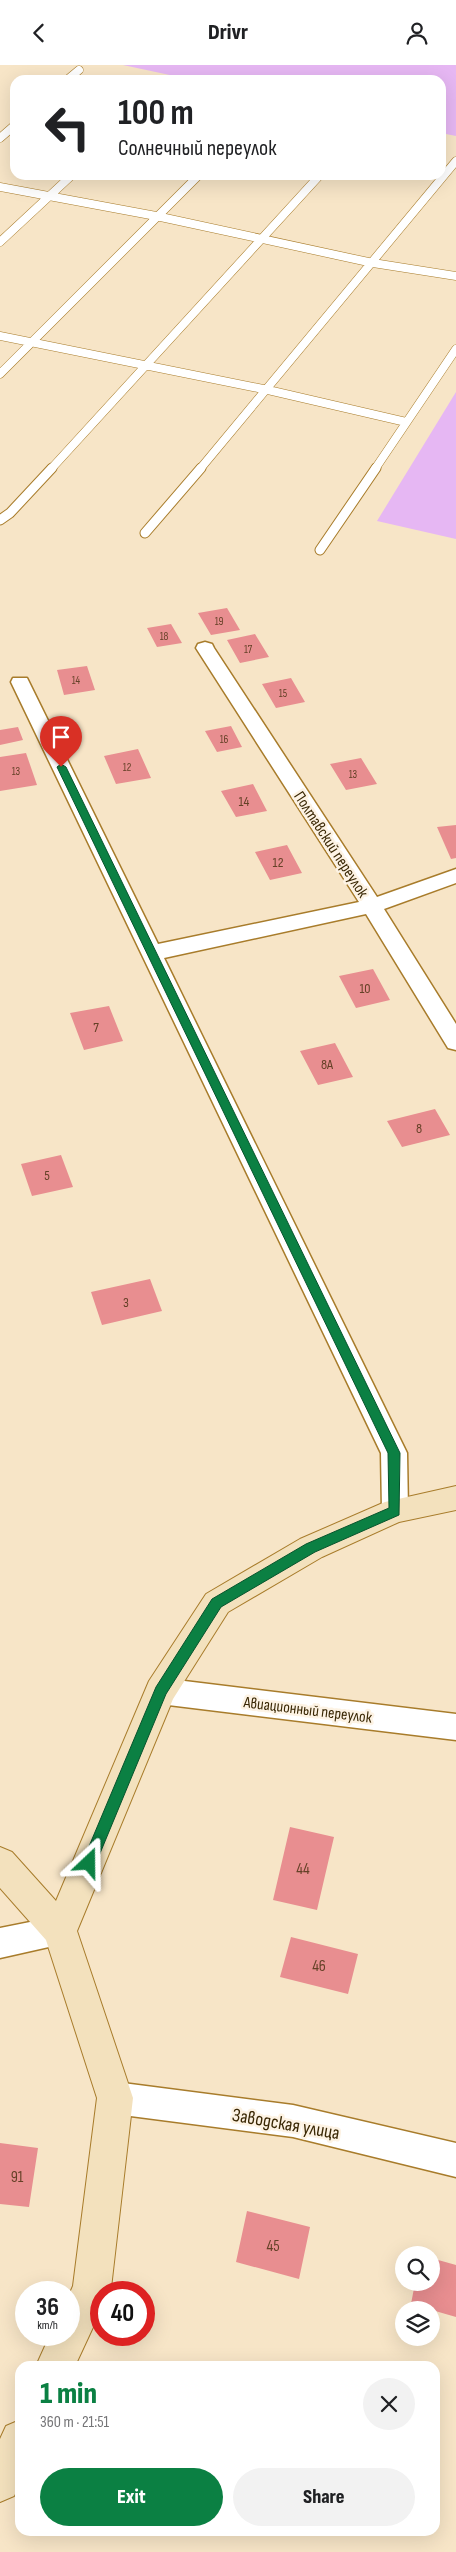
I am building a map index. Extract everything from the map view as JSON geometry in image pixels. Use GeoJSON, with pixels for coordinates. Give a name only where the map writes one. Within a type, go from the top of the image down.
{"type":"FeatureCollection","features":[{"type":"Feature","properties":{"kind":"street","name":"Полтавский переулок"},"geometry":{"type":"LineString","coordinates":[[205,648],[372,906],[456,1042]]}},
{"type":"Feature","properties":{"kind":"street"},"geometry":{"type":"LineString","coordinates":[[20,682],[394,1453],[395,1511]]}},
{"type":"Feature","properties":{"kind":"street"},"geometry":{"type":"LineString","coordinates":[[152,953],[372,906],[456,876]]}},
{"type":"Feature","properties":{"kind":"street"},"geometry":{"type":"LineString","coordinates":[[60,1931],[160,1691],[217,1603],[311,1548],[395,1511],[456,1498]]}},
{"type":"Feature","properties":{"kind":"street","name":"Авиационный переулок"},"geometry":{"type":"LineString","coordinates":[[160,1691],[456,1727]]}},
{"type":"Feature","properties":{"kind":"street"},"geometry":{"type":"LineString","coordinates":[[0,1863],[60,1931],[115,2099],[92,2287],[57,2361]]}},
{"type":"Feature","properties":{"kind":"street"},"geometry":{"type":"LineString","coordinates":[[0,1943],[60,1931]]}},
{"type":"Feature","properties":{"kind":"street","name":"Заводская улица"},"geometry":{"type":"LineString","coordinates":[[115,2099],[293,2121],[456,2160]]}},
{"type":"Feature","properties":{"kind":"street"},"geometry":{"type":"LineString","coordinates":[[0,2482],[15,2450]]}},
{"type":"Feature","properties":{"kind":"lane"},"geometry":{"type":"LineString","coordinates":[[73,75],[79,70]]}},
{"type":"Feature","properties":{"kind":"lane"},"geometry":{"type":"LineString","coordinates":[[0,138],[10,129]]}},
{"type":"Feature","properties":{"kind":"lane"},"geometry":{"type":"LineString","coordinates":[[446,173],[456,161]]}},
{"type":"Feature","properties":{"kind":"lane"},"geometry":{"type":"LineString","coordinates":[[0,242],[67,180]]}},
{"type":"Feature","properties":{"kind":"lane"},"geometry":{"type":"LineString","coordinates":[[0,374],[194,180]]}},
{"type":"Feature","properties":{"kind":"lane"},"geometry":{"type":"LineString","coordinates":[[0,520],[10,513],[147,365],[229,271],[315,180]]}},
{"type":"Feature","properties":{"kind":"lane"},"geometry":{"type":"LineString","coordinates":[[145,533],[268,389],[441,180]]}},
{"type":"Feature","properties":{"kind":"lane"},"geometry":{"type":"LineString","coordinates":[[0,187],[156,216],[373,263],[456,276]]}},
{"type":"Feature","properties":{"kind":"lane"},"geometry":{"type":"LineString","coordinates":[[0,336],[268,389],[406,422]]}},
{"type":"Feature","properties":{"kind":"lane"},"geometry":{"type":"LineString","coordinates":[[320,550],[456,349]]}},
{"type":"Feature","properties":{"kind":"shaded area"},"geometry":{"type":"Polygon","coordinates":[[[123,65],[456,65],[456,136],[446,134],[446,75],[170,75],[123,65]]]}},
{"type":"Feature","properties":{"kind":"shaded area"},"geometry":{"type":"Polygon","coordinates":[[[456,392],[456,539],[377,521],[456,392]]]}},
{"type":"Feature","properties":{"kind":"building"},"geometry":{"type":"Polygon","coordinates":[[[227,608],[240,630],[211,635],[198,613],[227,608]]]}},
{"type":"Feature","properties":{"kind":"building"},"geometry":{"type":"Polygon","coordinates":[[[171,624],[182,643],[157,647],[147,628],[171,624]]]}},
{"type":"Feature","properties":{"kind":"building"},"geometry":{"type":"Polygon","coordinates":[[[255,634],[269,657],[240,663],[227,640],[255,634]]]}},
{"type":"Feature","properties":{"kind":"building"},"geometry":{"type":"Polygon","coordinates":[[[87,666],[95,690],[64,695],[57,670],[87,666]]]}},
{"type":"Feature","properties":{"kind":"building"},"geometry":{"type":"Polygon","coordinates":[[[291,678],[305,702],[276,708],[262,684],[291,678]]]}},
{"type":"Feature","properties":{"kind":"building"},"geometry":{"type":"Polygon","coordinates":[[[231,726],[242,747],[217,752],[205,731],[231,726]]]}},
{"type":"Feature","properties":{"kind":"building"},"geometry":{"type":"Polygon","coordinates":[[[18,727],[23,740],[0,745],[0,730],[18,727]]]}},
{"type":"Feature","properties":{"kind":"building"},"geometry":{"type":"Polygon","coordinates":[[[138,749],[151,778],[116,784],[104,756],[138,749]]]}},
{"type":"Feature","properties":{"kind":"building"},"geometry":{"type":"Polygon","coordinates":[[[26,753],[37,785],[0,791],[0,757],[26,753]]]}},
{"type":"Feature","properties":{"kind":"building"},"geometry":{"type":"Polygon","coordinates":[[[361,758],[377,784],[346,790],[330,764],[361,758]]]}},
{"type":"Feature","properties":{"kind":"building"},"geometry":{"type":"Polygon","coordinates":[[[253,784],[267,811],[236,817],[221,791],[253,784]]]}},
{"type":"Feature","properties":{"kind":"building"},"geometry":{"type":"Polygon","coordinates":[[[456,825],[456,858],[451,859],[437,827],[456,825]]]}},
{"type":"Feature","properties":{"kind":"building"},"geometry":{"type":"Polygon","coordinates":[[[287,845],[302,873],[270,880],[255,852],[287,845]]]}},
{"type":"Feature","properties":{"kind":"building"},"geometry":{"type":"Polygon","coordinates":[[[373,969],[390,1000],[356,1008],[339,976],[373,969]]]}},
{"type":"Feature","properties":{"kind":"building"},"geometry":{"type":"Polygon","coordinates":[[[109,1006],[123,1041],[84,1050],[70,1013],[109,1006]]]}},
{"type":"Feature","properties":{"kind":"building"},"geometry":{"type":"Polygon","coordinates":[[[335,1043],[353,1077],[318,1085],[300,1051],[335,1043]]]}},
{"type":"Feature","properties":{"kind":"building"},"geometry":{"type":"Polygon","coordinates":[[[435,1109],[450,1135],[402,1147],[387,1121],[435,1109]]]}},
{"type":"Feature","properties":{"kind":"building"},"geometry":{"type":"Polygon","coordinates":[[[61,1155],[73,1187],[32,1196],[21,1164],[61,1155]]]}},
{"type":"Feature","properties":{"kind":"building"},"geometry":{"type":"Polygon","coordinates":[[[150,1279],[162,1311],[102,1325],[91,1292],[150,1279]]]}},
{"type":"Feature","properties":{"kind":"building"},"geometry":{"type":"Polygon","coordinates":[[[290,1827],[334,1837],[317,1910],[273,1900],[290,1827]]]}},
{"type":"Feature","properties":{"kind":"building"},"geometry":{"type":"Polygon","coordinates":[[[291,1937],[358,1954],[348,1994],[280,1977],[291,1937]]]}},
{"type":"Feature","properties":{"kind":"building"},"geometry":{"type":"Polygon","coordinates":[[[0,2143],[38,2148],[29,2207],[0,2204],[0,2143]]]}},
{"type":"Feature","properties":{"kind":"building"},"geometry":{"type":"Polygon","coordinates":[[[247,2211],[310,2227],[299,2279],[236,2262],[247,2211]]]}},
{"type":"Feature","properties":{"kind":"building"},"geometry":{"type":"Polygon","coordinates":[[[440,2261],[456,2265],[456,2317],[440,2312],[440,2301],[412,2301],[413,2291],[440,2291],[440,2261]]]}},
{"type":"Feature","properties":{"kind":"route"},"geometry":{"type":"LineString","coordinates":[[61,767],[394,1453],[395,1511],[311,1548],[217,1603],[160,1691],[89,1863]]}}]}
